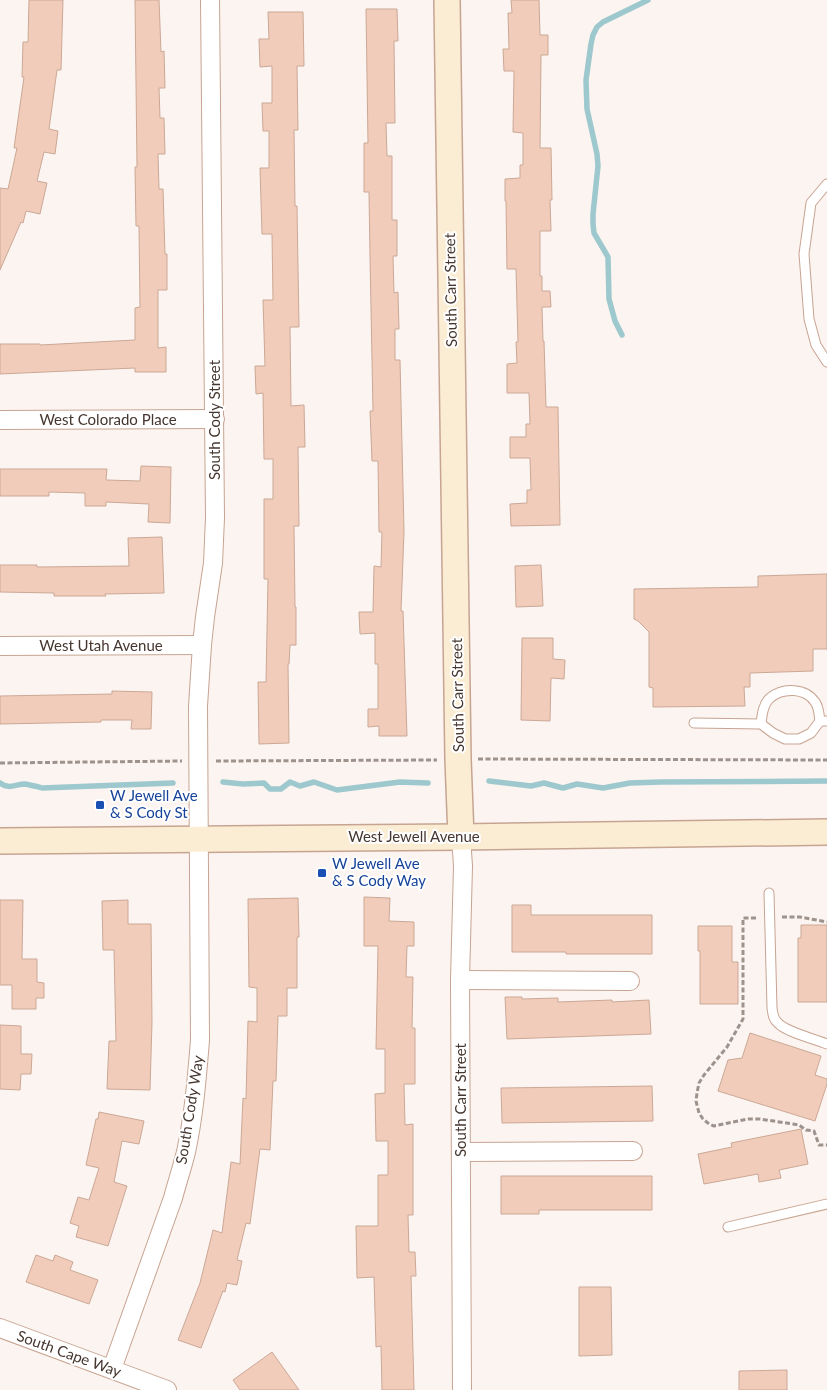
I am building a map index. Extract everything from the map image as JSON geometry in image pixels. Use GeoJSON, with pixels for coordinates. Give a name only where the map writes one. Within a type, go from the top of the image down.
{"type":"FeatureCollection","features":[{"type":"Feature","properties":{"kind":"street","name":"South Cody Street"},"geometry":{"type":"LineString","coordinates":[[199,839],[198,706],[202,645],[213,563],[215,518],[210,0]]}},
{"type":"Feature","properties":{"kind":"street","name":"South Carr Street"},"geometry":{"type":"LineString","coordinates":[[447,0],[458,759],[462,890],[460,980],[462,1390]]}},
{"type":"Feature","properties":{"kind":"street","name":"West Colorado Place"},"geometry":{"type":"LineString","coordinates":[[0,420],[215,419]]}},
{"type":"Feature","properties":{"kind":"street","name":"West Utah Avenue"},"geometry":{"type":"LineString","coordinates":[[0,646],[202,645]]}},
{"type":"Feature","properties":{"kind":"street","name":"West Jewell Avenue"},"geometry":{"type":"LineString","coordinates":[[0,841],[827,832]]}},
{"type":"Feature","properties":{"kind":"street","name":"South Cody Way"},"geometry":{"type":"LineString","coordinates":[[112,1369],[173,1198],[190,1128],[198,1074],[200,1040],[199,839]]}},
{"type":"Feature","properties":{"kind":"street"},"geometry":{"type":"LineString","coordinates":[[460,980],[630,981]]}},
{"type":"Feature","properties":{"kind":"street"},"geometry":{"type":"LineString","coordinates":[[461,1152],[633,1151]]}},
{"type":"Feature","properties":{"kind":"street","name":"South Cape Way"},"geometry":{"type":"LineString","coordinates":[[0,1328],[167,1390]]}},
{"type":"Feature","properties":{"kind":"lane"},"geometry":{"type":"LineString","coordinates":[[827,184],[811,203],[804,254],[809,319],[816,345],[827,362]]}},
{"type":"Feature","properties":{"kind":"lane"},"geometry":{"type":"LineString","coordinates":[[694,723],[762,724],[773,733],[785,739],[799,739],[811,733],[824,721],[817,704],[809,694],[799,690],[782,692],[770,698],[762,711],[762,724]]}},
{"type":"Feature","properties":{"kind":"lane"},"geometry":{"type":"LineString","coordinates":[[769,893],[772,1008],[774,1018],[779,1025],[787,1029],[827,1044]]}},
{"type":"Feature","properties":{"kind":"lane"},"geometry":{"type":"LineString","coordinates":[[728,1227],[827,1204]]}},
{"type":"Feature","properties":{"kind":"path"},"geometry":{"type":"LineString","coordinates":[[0,763],[458,759],[827,760]]}},
{"type":"Feature","properties":{"kind":"path"},"geometry":{"type":"LineString","coordinates":[[827,922],[800,917],[743,918],[744,1019],[727,1047],[699,1083],[696,1101],[703,1119],[714,1126],[748,1119],[799,1125],[806,1130],[814,1131],[819,1145],[827,1144]]}},
{"type":"Feature","properties":{"kind":"building"},"geometry":{"type":"Polygon","coordinates":[[[29,0],[63,0],[61,70],[57,70],[49,129],[58,131],[55,154],[44,152],[37,181],[47,183],[40,214],[26,211],[23,223],[21,222],[0,270],[0,188],[8,189],[17,148],[14,148],[24,77],[22,77],[23,42],[28,42],[29,0]]]}},
{"type":"Feature","properties":{"kind":"building"},"geometry":{"type":"Polygon","coordinates":[[[135,0],[159,0],[161,52],[164,51],[165,88],[159,88],[160,118],[164,118],[165,154],[158,154],[159,189],[163,189],[167,290],[158,290],[158,348],[166,347],[166,372],[135,372],[135,368],[0,374],[0,344],[40,345],[135,340],[135,308],[140,307],[139,226],[136,226],[135,167],[137,167],[135,0]]]}},
{"type":"Feature","properties":{"kind":"building"},"geometry":{"type":"Polygon","coordinates":[[[511,0],[539,0],[540,35],[548,35],[548,55],[541,55],[540,148],[551,148],[551,231],[540,231],[540,276],[542,276],[542,291],[550,291],[551,307],[542,307],[543,341],[546,407],[558,407],[560,525],[511,526],[510,504],[527,503],[527,490],[531,490],[530,458],[510,458],[510,437],[526,437],[526,424],[530,424],[529,393],[507,393],[507,364],[517,363],[516,342],[518,342],[516,269],[507,269],[505,179],[520,178],[520,165],[523,165],[523,133],[513,132],[514,71],[504,71],[503,49],[509,49],[508,13],[512,13],[511,0]]]}},
{"type":"Feature","properties":{"kind":"building"},"geometry":{"type":"Polygon","coordinates":[[[366,9],[397,9],[398,41],[394,41],[395,123],[386,123],[387,156],[392,156],[392,220],[397,220],[397,256],[393,256],[394,293],[398,292],[399,329],[395,329],[395,360],[400,360],[404,531],[401,611],[403,611],[407,736],[379,736],[379,726],[368,727],[368,709],[378,709],[378,664],[375,664],[375,633],[360,634],[359,612],[373,612],[374,566],[381,567],[382,532],[379,532],[378,461],[372,461],[370,411],[373,411],[369,192],[364,192],[364,143],[368,143],[366,9]]]}},
{"type":"Feature","properties":{"kind":"building"},"geometry":{"type":"Polygon","coordinates":[[[268,12],[303,12],[304,66],[297,66],[298,130],[294,130],[299,327],[290,327],[291,406],[304,405],[305,447],[298,447],[299,526],[294,526],[296,645],[290,645],[288,664],[289,743],[259,744],[258,682],[266,682],[268,579],[264,579],[264,499],[273,499],[273,459],[264,459],[263,393],[256,394],[255,366],[265,366],[263,300],[273,300],[272,234],[262,234],[260,168],[269,168],[269,131],[263,131],[262,103],[272,103],[272,66],[260,67],[259,39],[269,39],[268,12]]]}},
{"type":"Feature","properties":{"kind":"building"},"geometry":{"type":"Polygon","coordinates":[[[141,466],[171,467],[170,523],[148,522],[149,504],[106,502],[106,506],[85,506],[85,493],[49,492],[49,496],[0,496],[0,469],[107,469],[106,480],[140,481],[141,466]]]}},
{"type":"Feature","properties":{"kind":"building"},"geometry":{"type":"Polygon","coordinates":[[[162,537],[164,593],[54,596],[54,593],[0,592],[0,565],[37,565],[37,567],[129,566],[128,538],[162,537]]]}},
{"type":"Feature","properties":{"kind":"building"},"geometry":{"type":"Polygon","coordinates":[[[541,565],[543,606],[516,607],[515,566],[541,565]]]}},
{"type":"Feature","properties":{"kind":"building"},"geometry":{"type":"Polygon","coordinates":[[[827,574],[827,649],[813,649],[813,671],[750,673],[750,687],[744,687],[745,706],[653,707],[653,688],[649,687],[649,632],[634,619],[634,589],[758,587],[758,576],[827,574]]]}},
{"type":"Feature","properties":{"kind":"building"},"geometry":{"type":"Polygon","coordinates":[[[522,638],[553,638],[553,659],[565,660],[564,679],[551,678],[550,721],[521,720],[522,638]]]}},
{"type":"Feature","properties":{"kind":"building"},"geometry":{"type":"Polygon","coordinates":[[[112,691],[152,692],[151,729],[131,729],[132,720],[0,724],[0,696],[112,694],[112,691]]]}},
{"type":"Feature","properties":{"kind":"building"},"geometry":{"type":"Polygon","coordinates":[[[364,897],[390,898],[389,921],[414,922],[414,946],[407,946],[406,977],[413,977],[412,1028],[415,1028],[415,1084],[404,1084],[405,1125],[413,1124],[413,1215],[408,1215],[409,1252],[415,1252],[416,1276],[411,1276],[414,1390],[382,1390],[381,1346],[376,1347],[374,1277],[357,1278],[356,1226],[378,1226],[378,1175],[388,1175],[388,1141],[376,1141],[375,1094],[385,1093],[385,1049],[376,1049],[378,946],[364,946],[364,897]]]}},
{"type":"Feature","properties":{"kind":"building"},"geometry":{"type":"Polygon","coordinates":[[[298,898],[297,988],[287,988],[287,1016],[278,1016],[276,1081],[273,1081],[270,1150],[260,1149],[250,1224],[246,1223],[237,1260],[242,1261],[237,1285],[227,1283],[201,1348],[178,1340],[200,1283],[213,1230],[222,1233],[231,1162],[240,1164],[243,1098],[246,1099],[248,1021],[257,1022],[257,988],[249,987],[248,899],[298,898]]]}},
{"type":"Feature","properties":{"kind":"building"},"geometry":{"type":"Polygon","coordinates":[[[0,900],[23,900],[22,959],[37,959],[37,982],[44,983],[44,998],[36,998],[36,1009],[12,1009],[12,985],[0,985],[0,900]]]}},
{"type":"Feature","properties":{"kind":"building"},"geometry":{"type":"Polygon","coordinates":[[[128,900],[128,924],[151,924],[152,1022],[150,1090],[107,1089],[109,1041],[116,1041],[114,950],[103,950],[102,901],[128,900]]]}},
{"type":"Feature","properties":{"kind":"building"},"geometry":{"type":"Polygon","coordinates":[[[512,905],[531,905],[531,915],[652,915],[652,954],[512,952],[512,905]]]}},
{"type":"Feature","properties":{"kind":"building"},"geometry":{"type":"Polygon","coordinates":[[[801,925],[827,925],[827,1002],[798,1002],[798,938],[801,938],[801,925]]]}},
{"type":"Feature","properties":{"kind":"building"},"geometry":{"type":"Polygon","coordinates":[[[698,926],[732,926],[732,962],[738,962],[738,1004],[700,1004],[698,926]]]}},
{"type":"Feature","properties":{"kind":"building"},"geometry":{"type":"Polygon","coordinates":[[[505,997],[522,997],[522,999],[558,998],[558,1002],[649,1000],[651,1034],[507,1039],[505,997]]]}},
{"type":"Feature","properties":{"kind":"building"},"geometry":{"type":"Polygon","coordinates":[[[0,1025],[21,1026],[21,1054],[32,1054],[31,1074],[21,1074],[20,1090],[0,1089],[0,1025]]]}},
{"type":"Feature","properties":{"kind":"building"},"geometry":{"type":"Polygon","coordinates":[[[750,1033],[821,1056],[815,1075],[827,1079],[827,1084],[815,1121],[718,1091],[728,1060],[742,1058],[750,1033]]]}},
{"type":"Feature","properties":{"kind":"building"},"geometry":{"type":"Polygon","coordinates":[[[652,1086],[653,1121],[502,1123],[501,1088],[652,1086]]]}},
{"type":"Feature","properties":{"kind":"building"},"geometry":{"type":"Polygon","coordinates":[[[99,1112],[144,1121],[139,1144],[122,1141],[114,1182],[127,1186],[108,1246],[76,1237],[79,1226],[70,1223],[78,1197],[89,1200],[99,1168],[86,1165],[99,1112]]]}},
{"type":"Feature","properties":{"kind":"building"},"geometry":{"type":"Polygon","coordinates":[[[801,1129],[808,1164],[779,1170],[781,1178],[759,1182],[758,1174],[704,1184],[698,1154],[732,1147],[731,1143],[801,1129]]]}},
{"type":"Feature","properties":{"kind":"building"},"geometry":{"type":"Polygon","coordinates":[[[501,1176],[652,1176],[652,1210],[539,1210],[539,1214],[501,1214],[501,1176]]]}},
{"type":"Feature","properties":{"kind":"building"},"geometry":{"type":"Polygon","coordinates":[[[36,1255],[53,1261],[55,1255],[73,1262],[70,1270],[98,1280],[89,1304],[26,1282],[36,1255]]]}},
{"type":"Feature","properties":{"kind":"building"},"geometry":{"type":"Polygon","coordinates":[[[579,1287],[611,1287],[612,1355],[579,1356],[579,1287]]]}},
{"type":"Feature","properties":{"kind":"building"},"geometry":{"type":"Polygon","coordinates":[[[272,1352],[299,1390],[240,1390],[233,1380],[272,1352]]]}},
{"type":"Feature","properties":{"kind":"building"},"geometry":{"type":"Polygon","coordinates":[[[787,1370],[787,1390],[739,1390],[739,1371],[787,1370]]]}},
{"type":"Feature","properties":{"kind":"waterway"},"geometry":{"type":"LineString","coordinates":[[622,335],[615,321],[609,299],[608,257],[594,233],[593,214],[598,166],[587,109],[586,80],[591,44],[597,27],[603,22],[648,0]]}},
{"type":"Feature","properties":{"kind":"waterway"},"geometry":{"type":"LineString","coordinates":[[489,781],[531,786],[544,783],[563,788],[577,784],[603,788],[630,783],[660,782],[827,781]]}},
{"type":"Feature","properties":{"kind":"waterway"},"geometry":{"type":"LineString","coordinates":[[223,782],[243,784],[264,783],[270,789],[281,789],[290,782],[300,786],[314,782],[337,790],[400,782],[428,783]]}},
{"type":"Feature","properties":{"kind":"waterway"},"geometry":{"type":"LineString","coordinates":[[0,783],[6,786],[25,784],[42,788],[173,783]]}},
{"type":"Feature","properties":{"kind":"place","name":"W Jewell Ave & S Cody St"},"geometry":{"type":"Point","coordinates":[100,805]}},
{"type":"Feature","properties":{"kind":"place","name":"W Jewell Ave & S Cody Way"},"geometry":{"type":"Point","coordinates":[322,873]}}]}
